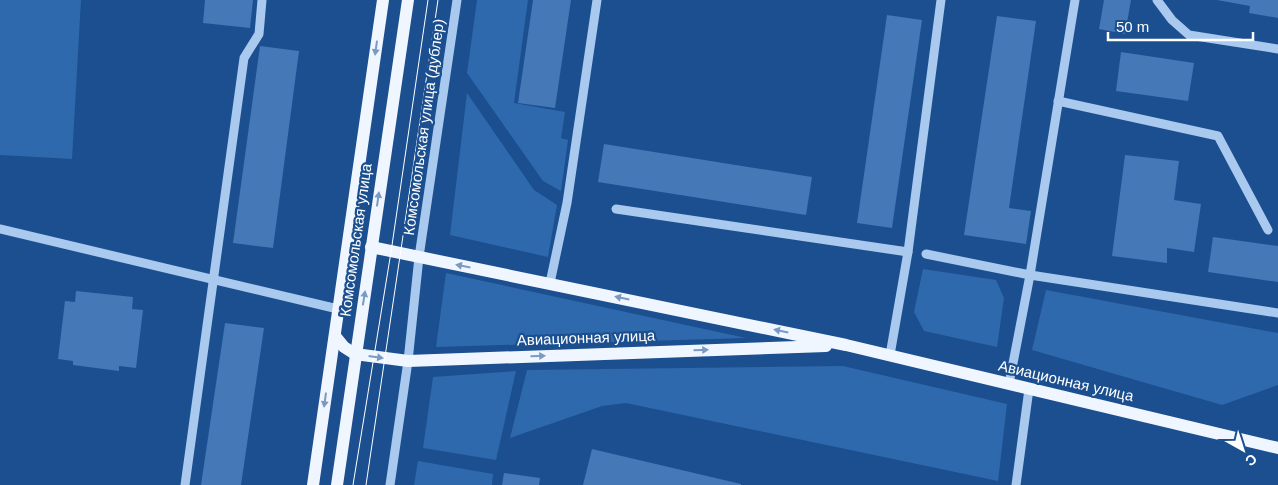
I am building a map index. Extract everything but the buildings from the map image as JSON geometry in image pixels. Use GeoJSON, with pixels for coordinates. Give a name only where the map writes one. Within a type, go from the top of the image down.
{"type":"FeatureCollection","features":[{"type":"Feature","properties":{"kind":"main road","name":"Комсомольская улица"},"geometry":{"type":"LineString","coordinates":[[313,485],[383,0]]}},
{"type":"Feature","properties":{"kind":"main road","name":"Комсомольская улица"},"geometry":{"type":"LineString","coordinates":[[337,485],[408,0]]}},
{"type":"Feature","properties":{"kind":"main road","name":"Авиационная улица"},"geometry":{"type":"LineString","coordinates":[[371,247],[846,345],[1278,448]]}},
{"type":"Feature","properties":{"kind":"main road"},"geometry":{"type":"LineString","coordinates":[[335,336],[344,347],[355,354]]}},
{"type":"Feature","properties":{"kind":"main road","name":"Авиационная улица"},"geometry":{"type":"LineString","coordinates":[[355,354],[408,360],[846,345]]}},
{"type":"Feature","properties":{"kind":"street"},"geometry":{"type":"LineString","coordinates":[[185,485],[244,58],[259,34],[262,0]]}},
{"type":"Feature","properties":{"kind":"street","name":"Комсомольская улица (дублер)"},"geometry":{"type":"LineString","coordinates":[[390,485],[408,360],[419,258],[457,0]]}},
{"type":"Feature","properties":{"kind":"street"},"geometry":{"type":"LineString","coordinates":[[550,283],[567,203],[597,0]]}},
{"type":"Feature","properties":{"kind":"street"},"geometry":{"type":"LineString","coordinates":[[890,355],[908,252],[941,0]]}},
{"type":"Feature","properties":{"kind":"street"},"geometry":{"type":"LineString","coordinates":[[1009,384],[1030,275],[1075,0]]}},
{"type":"Feature","properties":{"kind":"street"},"geometry":{"type":"LineString","coordinates":[[1157,0],[1180,29],[1189,35],[1278,49]]}},
{"type":"Feature","properties":{"kind":"street"},"geometry":{"type":"LineString","coordinates":[[1058,101],[1218,136],[1268,230]]}},
{"type":"Feature","properties":{"kind":"street"},"geometry":{"type":"LineString","coordinates":[[616,209],[908,252]]}},
{"type":"Feature","properties":{"kind":"street"},"geometry":{"type":"LineString","coordinates":[[0,229],[338,309]]}},
{"type":"Feature","properties":{"kind":"street"},"geometry":{"type":"LineString","coordinates":[[926,254],[1030,275],[1278,314]]}},
{"type":"Feature","properties":{"kind":"street"},"geometry":{"type":"LineString","coordinates":[[1016,485],[1029,389]]}},
{"type":"Feature","properties":{"kind":"shaded area"},"geometry":{"type":"Polygon","coordinates":[[[0,0],[81,0],[72,159],[0,155],[0,0]]]}},
{"type":"Feature","properties":{"kind":"shaded area"},"geometry":{"type":"Polygon","coordinates":[[[477,0],[528,0],[514,103],[565,112],[561,138],[568,140],[561,191],[543,181],[467,73],[477,0]]]}},
{"type":"Feature","properties":{"kind":"shaded area"},"geometry":{"type":"Polygon","coordinates":[[[467,93],[534,190],[557,205],[548,257],[450,235],[467,93]]]}},
{"type":"Feature","properties":{"kind":"shaded area"},"geometry":{"type":"Polygon","coordinates":[[[923,269],[996,280],[1004,298],[997,347],[924,331],[914,312],[923,269]]]}},
{"type":"Feature","properties":{"kind":"shaded area"},"geometry":{"type":"Polygon","coordinates":[[[446,273],[746,338],[436,347],[446,273]]]}},
{"type":"Feature","properties":{"kind":"shaded area"},"geometry":{"type":"Polygon","coordinates":[[[1046,290],[1278,333],[1278,385],[1222,405],[1032,350],[1046,290]]]}},
{"type":"Feature","properties":{"kind":"shaded area"},"geometry":{"type":"Polygon","coordinates":[[[843,366],[1007,404],[998,481],[626,403],[602,406],[510,438],[527,370],[843,366]]]}},
{"type":"Feature","properties":{"kind":"shaded area"},"geometry":{"type":"Polygon","coordinates":[[[516,371],[496,460],[423,448],[433,377],[516,371]]]}},
{"type":"Feature","properties":{"kind":"shaded area"},"geometry":{"type":"Polygon","coordinates":[[[418,461],[493,474],[492,485],[414,485],[418,461]]]}},
{"type":"Feature","properties":{"kind":"tram line"},"geometry":{"type":"LineString","coordinates":[[353,485],[391,252],[428,0]]}},
{"type":"Feature","properties":{"kind":"tram line"},"geometry":{"type":"LineString","coordinates":[[366,485],[438,0]]}}]}
